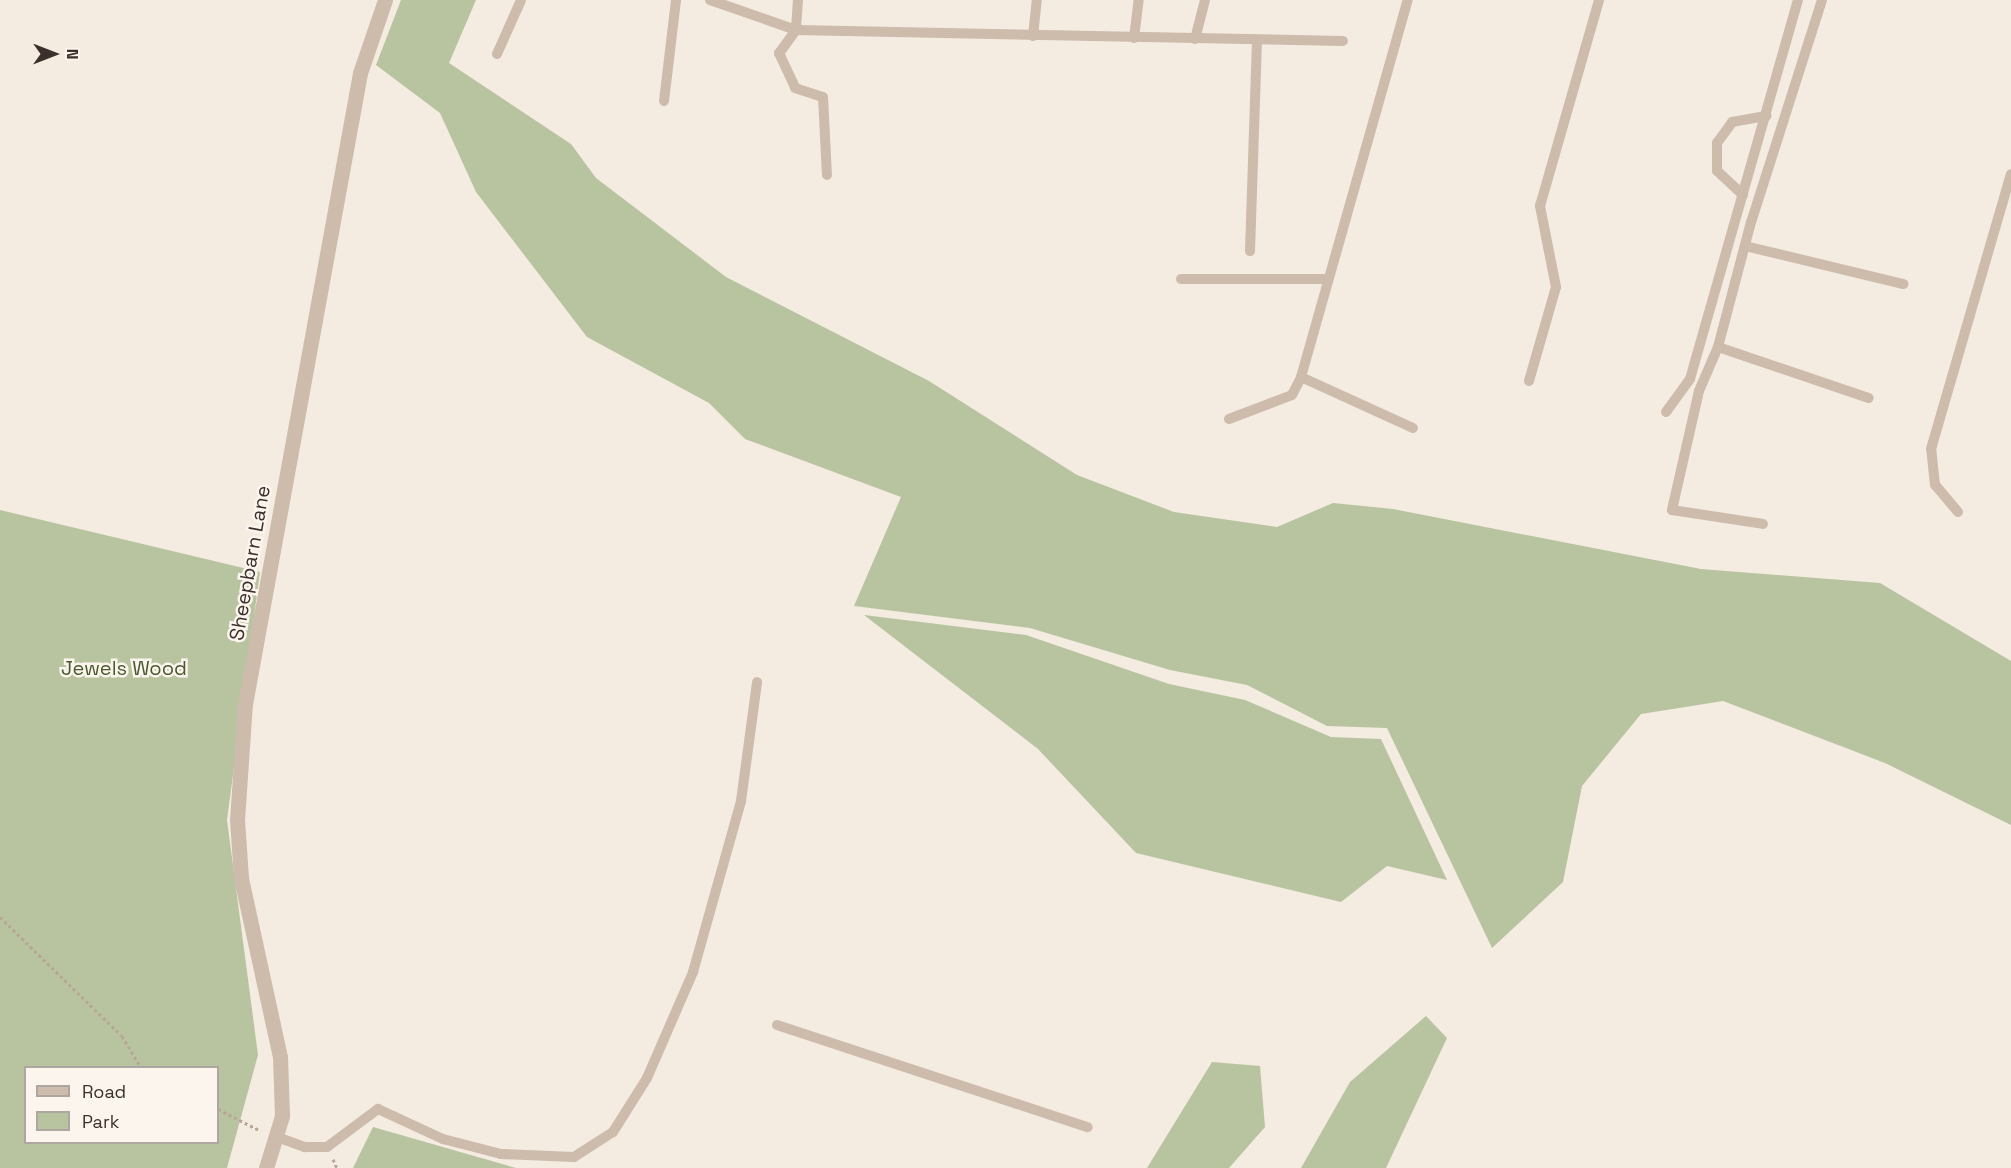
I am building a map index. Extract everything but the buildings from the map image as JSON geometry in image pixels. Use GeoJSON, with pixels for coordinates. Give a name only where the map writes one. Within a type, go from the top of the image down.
{"type":"FeatureCollection","features":[{"type":"Feature","properties":{"kind":"street","name":"Sheepbarn Lane"},"geometry":{"type":"LineString","coordinates":[[266,1168],[282,1116],[280,1057],[242,878],[240,750],[360,73],[385,0]]}},
{"type":"Feature","properties":{"kind":"lane"},"geometry":{"type":"LineString","coordinates":[[497,54],[521,0]]}},
{"type":"Feature","properties":{"kind":"lane"},"geometry":{"type":"LineString","coordinates":[[664,101],[676,0]]}},
{"type":"Feature","properties":{"kind":"lane"},"geometry":{"type":"LineString","coordinates":[[710,0],[796,30],[1343,41]]}},
{"type":"Feature","properties":{"kind":"lane"},"geometry":{"type":"LineString","coordinates":[[798,0],[796,30],[779,53],[795,88],[823,97],[827,175]]}},
{"type":"Feature","properties":{"kind":"lane"},"geometry":{"type":"LineString","coordinates":[[1033,36],[1037,0]]}},
{"type":"Feature","properties":{"kind":"lane"},"geometry":{"type":"LineString","coordinates":[[1134,38],[1139,0]]}},
{"type":"Feature","properties":{"kind":"lane"},"geometry":{"type":"LineString","coordinates":[[1195,39],[1205,0]]}},
{"type":"Feature","properties":{"kind":"lane"},"geometry":{"type":"LineString","coordinates":[[1229,419],[1292,395],[1301,377],[1408,0]]}},
{"type":"Feature","properties":{"kind":"lane"},"geometry":{"type":"LineString","coordinates":[[1529,381],[1556,287],[1540,206],[1599,0]]}},
{"type":"Feature","properties":{"kind":"lane"},"geometry":{"type":"LineString","coordinates":[[1666,412],[1690,379],[1798,0]]}},
{"type":"Feature","properties":{"kind":"lane"},"geometry":{"type":"LineString","coordinates":[[1762,524],[1672,510],[1699,391],[1718,347],[1745,246],[1822,0]]}},
{"type":"Feature","properties":{"kind":"lane"},"geometry":{"type":"LineString","coordinates":[[1250,251],[1257,40]]}},
{"type":"Feature","properties":{"kind":"lane"},"geometry":{"type":"LineString","coordinates":[[1743,195],[1717,171],[1717,143],[1732,122],[1766,116]]}},
{"type":"Feature","properties":{"kind":"lane"},"geometry":{"type":"LineString","coordinates":[[1958,512],[1935,485],[1930,449],[2011,174]]}},
{"type":"Feature","properties":{"kind":"lane"},"geometry":{"type":"LineString","coordinates":[[1745,246],[1903,284]]}},
{"type":"Feature","properties":{"kind":"lane"},"geometry":{"type":"LineString","coordinates":[[1181,279],[1328,279]]}},
{"type":"Feature","properties":{"kind":"lane"},"geometry":{"type":"LineString","coordinates":[[1718,347],[1869,398]]}},
{"type":"Feature","properties":{"kind":"lane"},"geometry":{"type":"LineString","coordinates":[[1301,377],[1413,428]]}},
{"type":"Feature","properties":{"kind":"lane"},"geometry":{"type":"LineString","coordinates":[[277,1137],[306,1147],[327,1146],[378,1109],[443,1139],[501,1154],[573,1157],[613,1132],[647,1078],[693,972],[741,801],[756,682]]}},
{"type":"Feature","properties":{"kind":"lane"},"geometry":{"type":"LineString","coordinates":[[777,1026],[1088,1127]]}},
{"type":"Feature","properties":{"kind":"path"},"geometry":{"type":"LineString","coordinates":[[0,917],[122,1036],[140,1066]]}},
{"type":"Feature","properties":{"kind":"path"},"geometry":{"type":"LineString","coordinates":[[219,1109],[277,1137]]}},
{"type":"Feature","properties":{"kind":"green space"},"geometry":{"type":"Polygon","coordinates":[[[401,0],[476,0],[449,63],[571,144],[596,178],[726,277],[929,381],[1077,475],[1174,512],[1277,527],[1333,503],[1393,509],[1701,569],[1880,583],[2011,661],[2011,825],[1885,763],[1723,701],[1641,714],[1582,786],[1563,882],[1492,948],[1387,728],[1327,726],[1247,685],[1170,670],[1030,628],[854,606],[901,497],[745,439],[709,403],[587,337],[476,192],[440,113],[376,65],[401,0]]]}},
{"type":"Feature","properties":{"kind":"green space","name":"Jewels Wood"},"geometry":{"type":"Polygon","coordinates":[[[0,510],[260,572],[227,820],[258,1055],[227,1168],[0,1168],[0,510]]]}},
{"type":"Feature","properties":{"kind":"green space"},"geometry":{"type":"Polygon","coordinates":[[[864,615],[1026,635],[1169,684],[1245,700],[1331,737],[1381,739],[1447,880],[1387,866],[1341,902],[1136,853],[1038,749],[864,615]]]}},
{"type":"Feature","properties":{"kind":"green space"},"geometry":{"type":"Polygon","coordinates":[[[1426,1016],[1447,1038],[1386,1168],[1301,1168],[1350,1082],[1426,1016]]]}},
{"type":"Feature","properties":{"kind":"green space"},"geometry":{"type":"Polygon","coordinates":[[[1212,1062],[1260,1066],[1265,1127],[1229,1168],[1147,1168],[1212,1062]]]}},
{"type":"Feature","properties":{"kind":"green space"},"geometry":{"type":"Polygon","coordinates":[[[373,1127],[516,1168],[353,1168],[373,1127]]]}}]}
